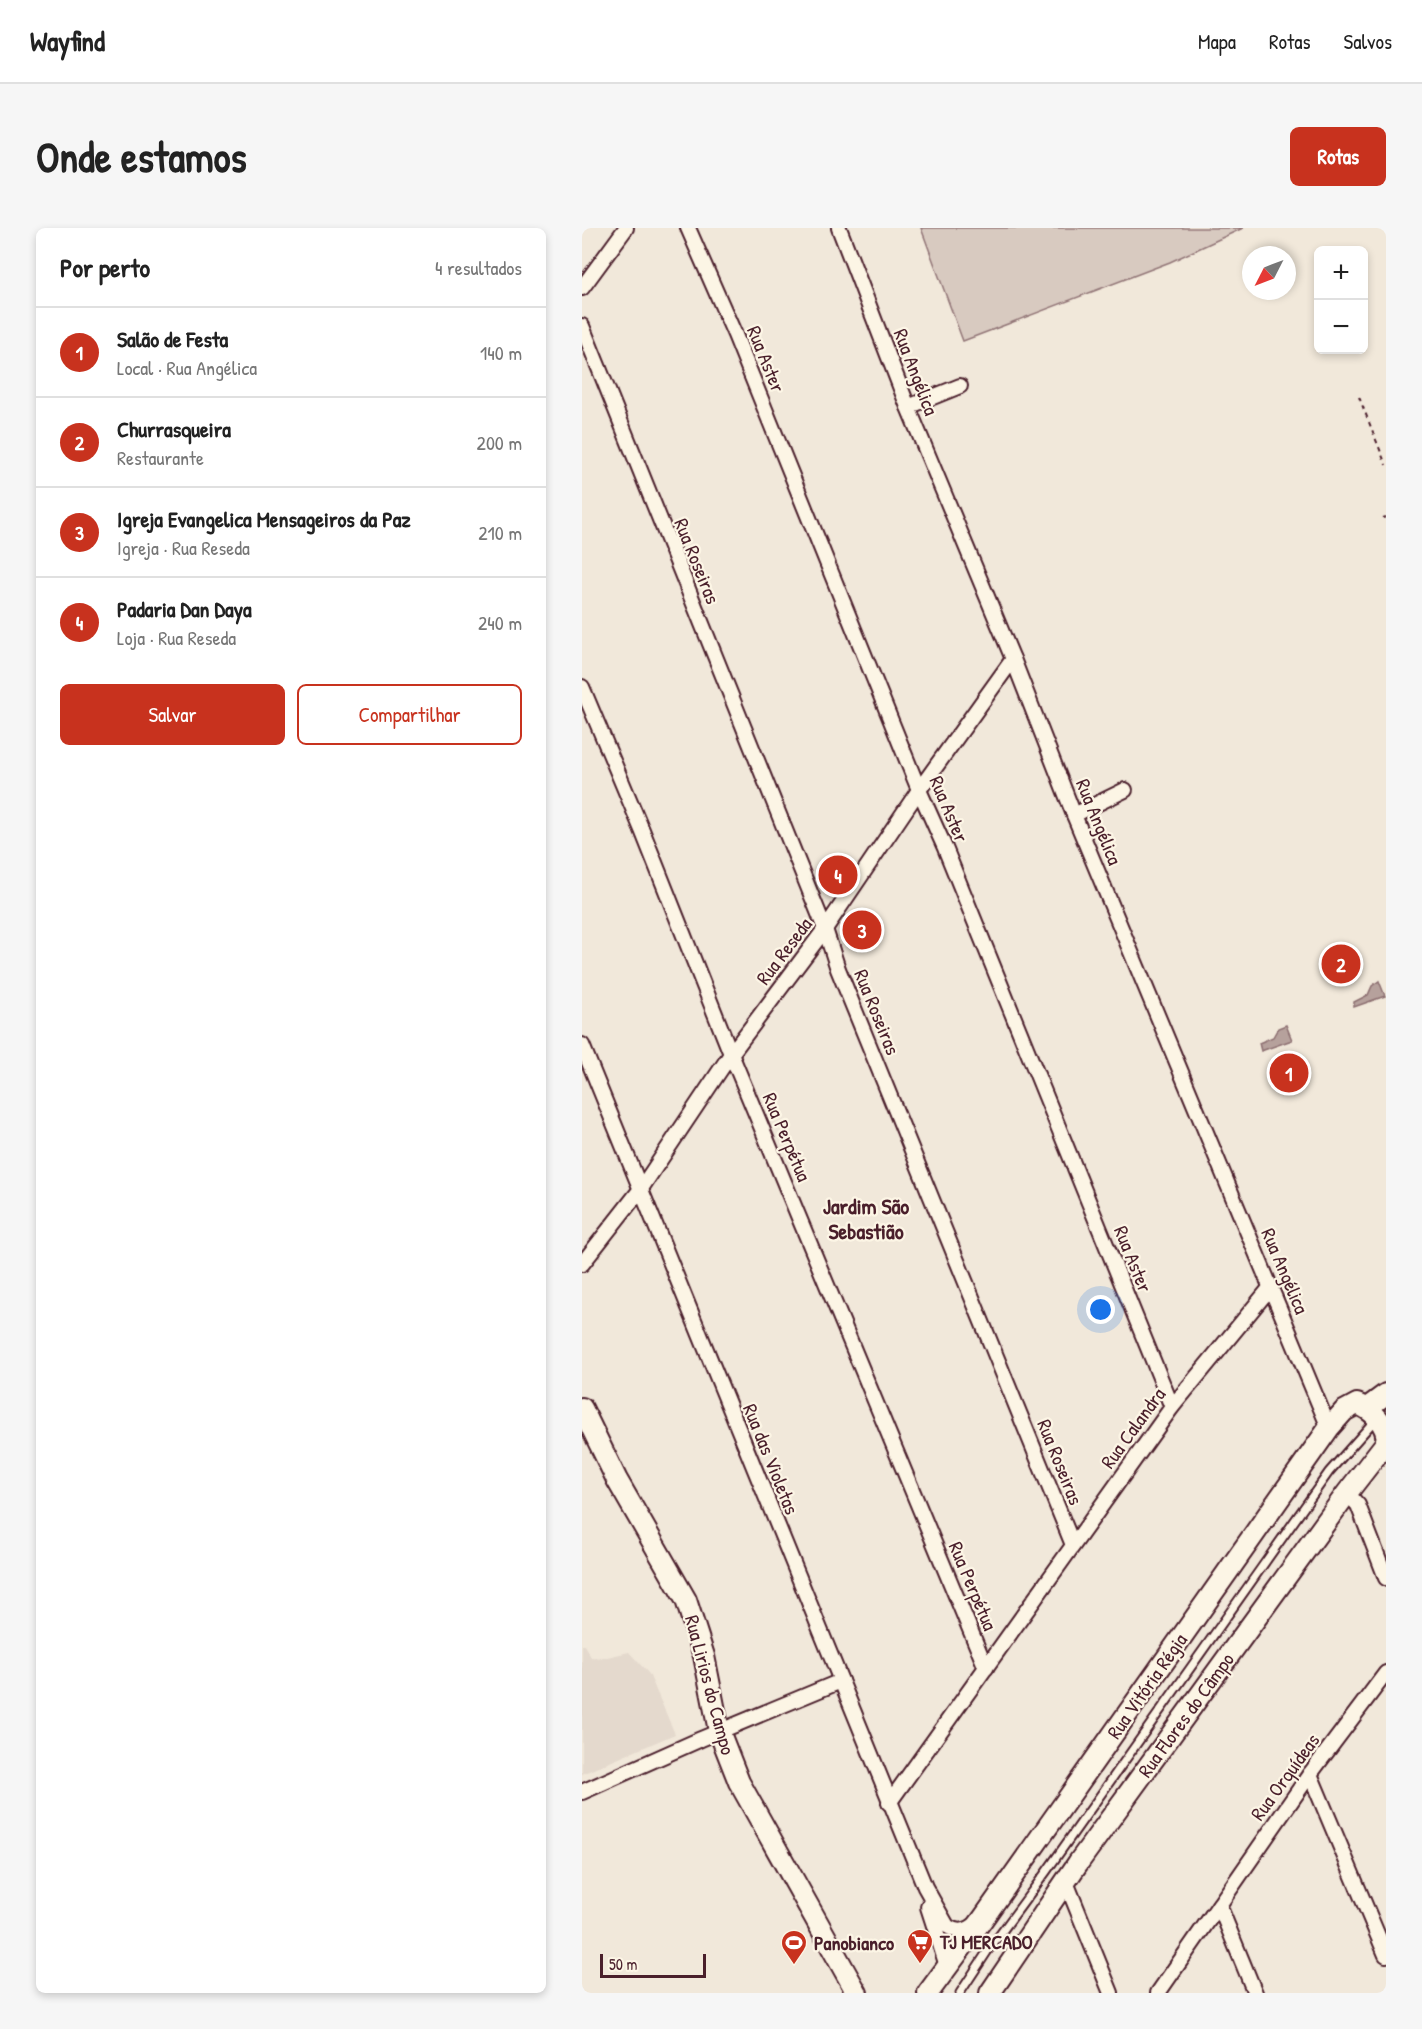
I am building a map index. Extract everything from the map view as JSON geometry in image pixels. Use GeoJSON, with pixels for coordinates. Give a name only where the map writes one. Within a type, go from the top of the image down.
{"type":"FeatureCollection","features":[{"type":"Feature","properties":{"kind":"street"},"geometry":{"type":"LineString","coordinates":[[582,288],[626,228]]}},
{"type":"Feature","properties":{"kind":"street","name":"Rua Aster"},"geometry":{"type":"LineString","coordinates":[[688,228],[739,345],[1172,1407]]}},
{"type":"Feature","properties":{"kind":"street","name":"Rua Angélica"},"geometry":{"type":"LineString","coordinates":[[839,228],[908,407],[1013,659],[1074,815],[1329,1428]]}},
{"type":"Feature","properties":{"kind":"street","name":"Rua Roseiras"},"geometry":{"type":"LineString","coordinates":[[582,326],[825,929],[843,980],[1073,1545]]}},
{"type":"Feature","properties":{"kind":"street"},"geometry":{"type":"LineString","coordinates":[[908,407],[960,386]]}},
{"type":"Feature","properties":{"kind":"street","name":"Rua Reseda"},"geometry":{"type":"LineString","coordinates":[[582,1264],[640,1190],[731,1054],[825,929],[919,790],[1013,659]]}},
{"type":"Feature","properties":{"kind":"street","name":"Rua Perpétua"},"geometry":{"type":"LineString","coordinates":[[582,687],[642,830],[731,1054],[986,1668]]}},
{"type":"Feature","properties":{"kind":"street"},"geometry":{"type":"LineString","coordinates":[[1074,815],[1125,790]]}},
{"type":"Feature","properties":{"kind":"street","name":"Rua das Violetas"},"geometry":{"type":"LineString","coordinates":[[582,1045],[925,1887],[943,1920],[953,1930],[964,1931],[982,1920]]}},
{"type":"Feature","properties":{"kind":"street","name":"Rua Calandra"},"geometry":{"type":"LineString","coordinates":[[889,1803],[1172,1407],[1270,1288]]}},
{"type":"Feature","properties":{"kind":"street"},"geometry":{"type":"LineString","coordinates":[[1381,1425],[1386,1394]]}},
{"type":"Feature","properties":{"kind":"street","name":"Rua Vitória Régia"},"geometry":{"type":"LineString","coordinates":[[928,1993],[1329,1428],[1344,1411],[1357,1404],[1381,1425]]}},
{"type":"Feature","properties":{"kind":"street","name":"Rua Lirios do Campo"},"geometry":{"type":"LineString","coordinates":[[582,1408],[617,1480],[686,1600],[704,1656],[720,1731],[739,1782],[857,1993]]}},
{"type":"Feature","properties":{"kind":"street","name":"Rua Flores do Câmpo"},"geometry":{"type":"LineString","coordinates":[[990,1993],[1066,1882],[1347,1493],[1385,1444],[1381,1425]]}},
{"type":"Feature","properties":{"kind":"street"},"geometry":{"type":"LineString","coordinates":[[1347,1493],[1358,1505],[1386,1578]]}},
{"type":"Feature","properties":{"kind":"street","name":"Rua Orquídeas"},"geometry":{"type":"LineString","coordinates":[[1158,1993],[1311,1774],[1386,1673]]}},
{"type":"Feature","properties":{"kind":"street"},"geometry":{"type":"LineString","coordinates":[[582,1792],[841,1681]]}},
{"type":"Feature","properties":{"kind":"street"},"geometry":{"type":"LineString","coordinates":[[1311,1774],[1386,1955]]}},
{"type":"Feature","properties":{"kind":"street"},"geometry":{"type":"LineString","coordinates":[[1066,1882],[1112,1993]]}},
{"type":"Feature","properties":{"kind":"street","name":"Rua das Violetas"},"geometry":{"type":"LineString","coordinates":[[925,1887],[927,1904],[947,1966]]}},
{"type":"Feature","properties":{"kind":"street"},"geometry":{"type":"LineString","coordinates":[[1219,1905],[1255,1993]]}},
{"type":"Feature","properties":{"kind":"lane"},"geometry":{"type":"LineString","coordinates":[[960,1993],[1329,1472],[1362,1437],[1381,1425]]}},
{"type":"Feature","properties":{"kind":"path"},"geometry":{"type":"LineString","coordinates":[[1359,397],[1386,465]]}},
{"type":"Feature","properties":{"kind":"shaded area"},"geometry":{"type":"Polygon","coordinates":[[[921,228],[1243,228],[1170,262],[963,341],[921,228]]]}},
{"type":"Feature","properties":{"kind":"shaded area"},"geometry":{"type":"Polygon","coordinates":[[[1379,981],[1385,996],[1354,1007],[1354,1002],[1368,995],[1372,986],[1379,981]]]}},
{"type":"Feature","properties":{"kind":"shaded area"},"geometry":{"type":"Polygon","coordinates":[[[1286,1025],[1292,1040],[1261,1051],[1259,1043],[1273,1037],[1278,1028],[1286,1025]]]}},
{"type":"Feature","properties":{"kind":"shaded area"},"geometry":{"type":"Polygon","coordinates":[[[582,1645],[591,1657],[603,1658],[629,1652],[649,1674],[675,1734],[582,1774],[582,1645]]]}},
{"type":"Feature","properties":{"kind":"place","name":"Padaria Dan Daya"},"geometry":{"type":"Point","coordinates":[838,875]}},
{"type":"Feature","properties":{"kind":"place","name":"Igreja Evangelica Mensageiros da Paz"},"geometry":{"type":"Point","coordinates":[862,930]}},
{"type":"Feature","properties":{"kind":"place","name":"Churrasqueira"},"geometry":{"type":"Point","coordinates":[1341,964]}},
{"type":"Feature","properties":{"kind":"place","name":"Salão de Festa"},"geometry":{"type":"Point","coordinates":[1289,1073]}},
{"type":"Feature","properties":{"kind":"place","name":"TJ MERCADO"},"geometry":{"type":"Point","coordinates":[920,1965]}},
{"type":"Feature","properties":{"kind":"place","name":"Panobianco"},"geometry":{"type":"Point","coordinates":[794,1966]}},
{"type":"Feature","properties":{"kind":"district","name":"Jardim São Sebastião"},"geometry":{"type":"Point","coordinates":[866,1218]}}]}
